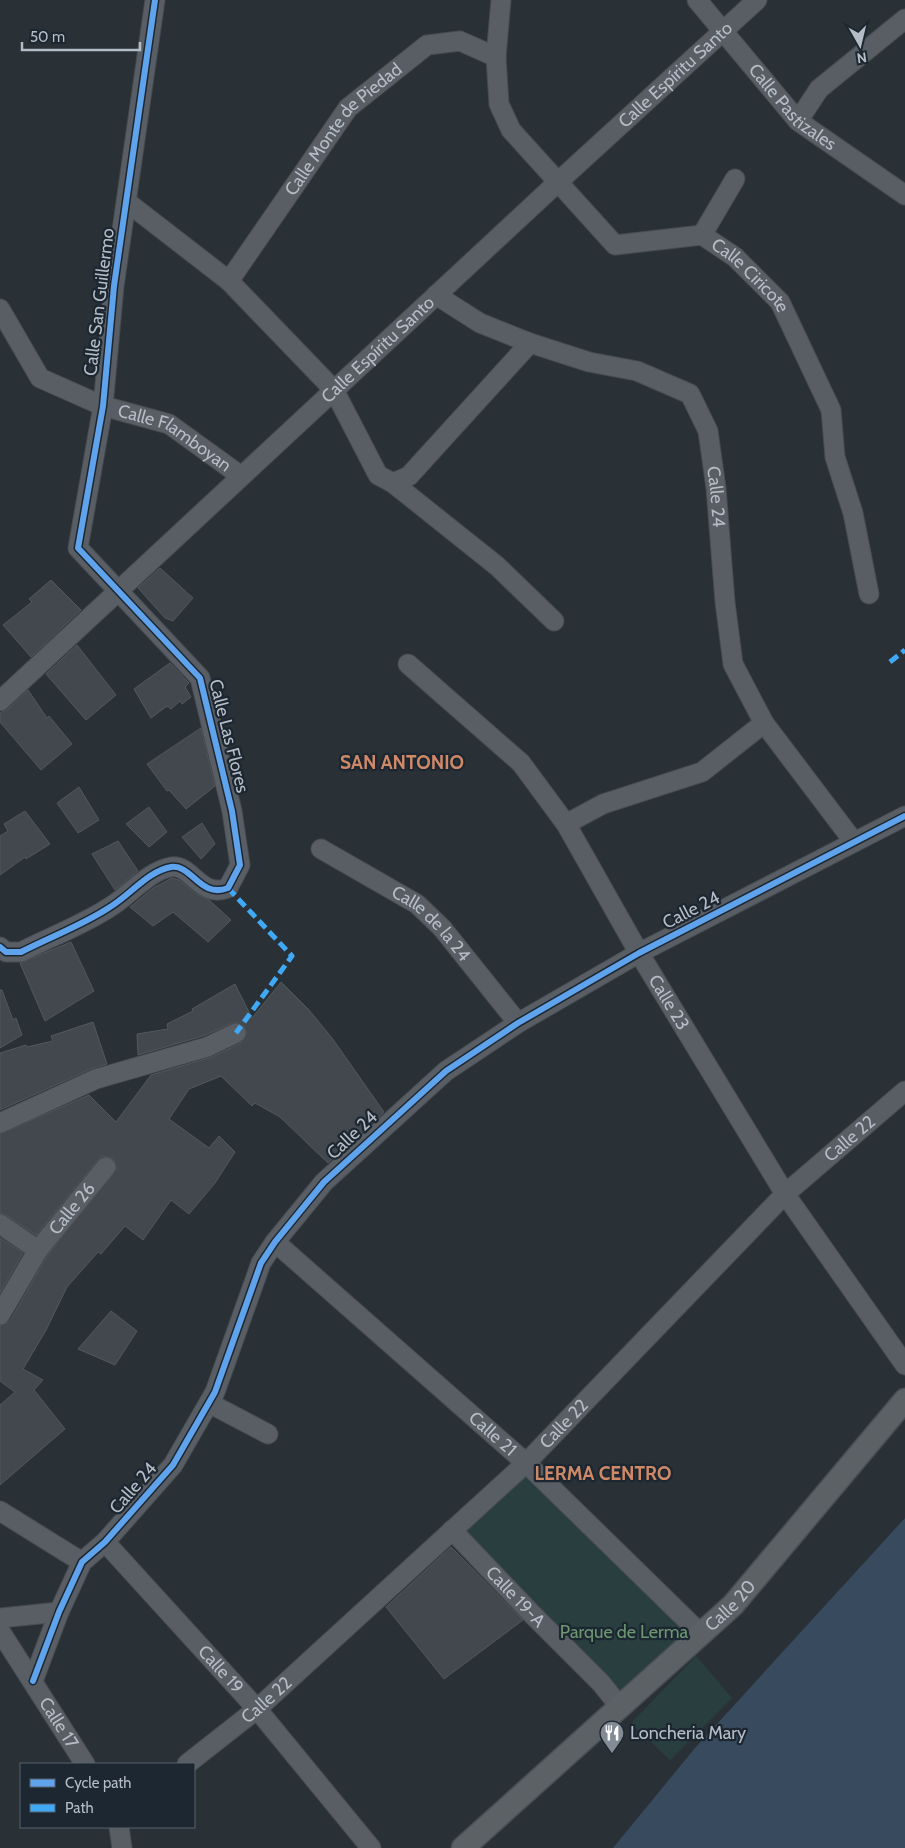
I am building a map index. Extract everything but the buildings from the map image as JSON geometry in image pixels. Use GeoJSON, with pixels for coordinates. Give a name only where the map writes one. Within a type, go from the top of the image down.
{"type":"FeatureCollection","features":[{"type":"Feature","properties":{"kind":"main road","name":"Calle 20"},"geometry":{"type":"LineString","coordinates":[[463,1848],[733,1605],[905,1400]]}},
{"type":"Feature","properties":{"kind":"street","name":"Calle San Guillermo"},"geometry":{"type":"LineString","coordinates":[[117,592],[78,548],[103,406],[114,286],[155,0]]}},
{"type":"Feature","properties":{"kind":"street","name":"Calle Ciricote"},"geometry":{"type":"LineString","coordinates":[[501,0],[496,57],[499,104],[511,130],[615,245],[641,240],[702,235],[735,257],[780,302],[830,410],[835,457],[853,513],[869,594]]}},
{"type":"Feature","properties":{"kind":"street","name":"Calle Pastizales"},"geometry":{"type":"LineString","coordinates":[[696,0],[798,122],[905,195]]}},
{"type":"Feature","properties":{"kind":"street","name":"Calle Espíritu Santo"},"geometry":{"type":"LineString","coordinates":[[0,702],[436,295],[757,0]]}},
{"type":"Feature","properties":{"kind":"street"},"geometry":{"type":"LineString","coordinates":[[798,122],[819,89],[905,19]]}},
{"type":"Feature","properties":{"kind":"street","name":"Calle Monte de Piedad"},"geometry":{"type":"LineString","coordinates":[[229,281],[348,108],[427,45],[460,42],[496,57]]}},
{"type":"Feature","properties":{"kind":"street"},"geometry":{"type":"LineString","coordinates":[[702,235],[735,179]]}},
{"type":"Feature","properties":{"kind":"street"},"geometry":{"type":"LineString","coordinates":[[127,202],[229,281],[334,390],[378,475],[393,483],[497,566],[554,621]]}},
{"type":"Feature","properties":{"kind":"street","name":"Calle 24"},"geometry":{"type":"LineString","coordinates":[[436,295],[480,323],[530,343],[589,362],[637,371],[690,394],[708,432],[716,488],[725,602],[734,664],[764,723],[854,842]]}},
{"type":"Feature","properties":{"kind":"street","name":"Calle Flamboyan"},"geometry":{"type":"LineString","coordinates":[[0,309],[40,378],[103,406],[169,424],[241,476]]}},
{"type":"Feature","properties":{"kind":"street"},"geometry":{"type":"LineString","coordinates":[[393,483],[409,476],[530,343]]}},
{"type":"Feature","properties":{"kind":"street","name":"Calle Las Flores"},"geometry":{"type":"LineString","coordinates":[[3,950],[21,952],[110,908],[157,873],[171,868],[178,868],[210,890],[218,892],[228,888],[240,865],[232,811],[200,678],[117,592]]}},
{"type":"Feature","properties":{"kind":"street","name":"Calle 23"},"geometry":{"type":"LineString","coordinates":[[408,664],[520,763],[566,824],[639,953],[785,1194],[905,1365]]}},
{"type":"Feature","properties":{"kind":"street"},"geometry":{"type":"LineString","coordinates":[[566,824],[603,804],[702,772],[764,723]]}},
{"type":"Feature","properties":{"kind":"street","name":"Calle 24"},"geometry":{"type":"LineString","coordinates":[[33,1681],[59,1612],[82,1562],[104,1542],[172,1465],[216,1392],[261,1263],[275,1242],[324,1182],[446,1071],[518,1023],[639,953],[905,816]]}},
{"type":"Feature","properties":{"kind":"street","name":"Calle de la 24"},"geometry":{"type":"LineString","coordinates":[[321,849],[418,904],[442,928],[518,1023]]}},
{"type":"Feature","properties":{"kind":"street"},"geometry":{"type":"LineString","coordinates":[[0,1123],[96,1079],[207,1047],[236,1033]]}},
{"type":"Feature","properties":{"kind":"street","name":"Calle 22"},"geometry":{"type":"LineString","coordinates":[[188,1763],[257,1709],[526,1463],[785,1194],[905,1091]]}},
{"type":"Feature","properties":{"kind":"street","name":"Calle 26"},"geometry":{"type":"LineString","coordinates":[[0,1315],[38,1250],[106,1167]]}},
{"type":"Feature","properties":{"kind":"street","name":"Calle 26"},"geometry":{"type":"LineString","coordinates":[[0,1224],[38,1250]]}},
{"type":"Feature","properties":{"kind":"street","name":"Calle 21"},"geometry":{"type":"LineString","coordinates":[[275,1242],[526,1463],[701,1634]]}},
{"type":"Feature","properties":{"kind":"street"},"geometry":{"type":"LineString","coordinates":[[209,1403],[268,1434]]}},
{"type":"Feature","properties":{"kind":"street"},"geometry":{"type":"LineString","coordinates":[[0,1511],[82,1562]]}},
{"type":"Feature","properties":{"kind":"street","name":"Calle 19-A"},"geometry":{"type":"LineString","coordinates":[[452,1530],[531,1614],[601,1683],[620,1707]]}},
{"type":"Feature","properties":{"kind":"street","name":"Calle 19"},"geometry":{"type":"LineString","coordinates":[[104,1542],[257,1709],[371,1848]]}},
{"type":"Feature","properties":{"kind":"street"},"geometry":{"type":"LineString","coordinates":[[0,1618],[59,1612]]}},
{"type":"Feature","properties":{"kind":"street","name":"Calle 17"},"geometry":{"type":"LineString","coordinates":[[0,1631],[84,1763]]}},
{"type":"Feature","properties":{"kind":"street"},"geometry":{"type":"LineString","coordinates":[[119,1828],[122,1848]]}},
{"type":"Feature","properties":{"kind":"green space","name":"Parque de Lerma"},"geometry":{"type":"Polygon","coordinates":[[[526,1463],[701,1634],[620,1707],[452,1530],[526,1463]]]}},
{"type":"Feature","properties":{"kind":"green space"},"geometry":{"type":"Polygon","coordinates":[[[696,1656],[732,1698],[670,1760],[631,1723],[696,1656]]]}},
{"type":"Feature","properties":{"kind":"water"},"geometry":{"type":"Polygon","coordinates":[[[905,1518],[905,1848],[613,1848],[695,1748],[905,1518]]]}},
{"type":"Feature","properties":{"kind":"marked path"},"geometry":{"type":"LineString","coordinates":[[890,662],[905,650]]}},
{"type":"Feature","properties":{"kind":"marked path"},"geometry":{"type":"LineString","coordinates":[[228,888],[292,956],[236,1033]]}},
{"type":"Feature","properties":{"kind":"cycle path"},"geometry":{"type":"LineString","coordinates":[[0,947],[6,952],[21,952],[89,920],[117,902],[154,873],[163,869],[178,867],[203,885],[210,889],[218,890],[228,888],[240,865],[232,811],[200,678],[78,548],[103,406],[114,286],[155,0]]}},
{"type":"Feature","properties":{"kind":"cycle path"},"geometry":{"type":"LineString","coordinates":[[33,1681],[59,1612],[82,1562],[105,1542],[173,1465],[215,1392],[261,1263],[275,1242],[324,1182],[446,1071],[518,1023],[639,953],[905,816]]}},
{"type":"Feature","properties":{"kind":"place","name":"Loncheria Mary"},"geometry":{"type":"Point","coordinates":[612,1754]}},
{"type":"Feature","properties":{"kind":"district","name":"SAN ANTONIO"},"geometry":{"type":"Point","coordinates":[402,762]}},
{"type":"Feature","properties":{"kind":"district","name":"LERMA CENTRO"},"geometry":{"type":"Point","coordinates":[603,1473]}}]}
